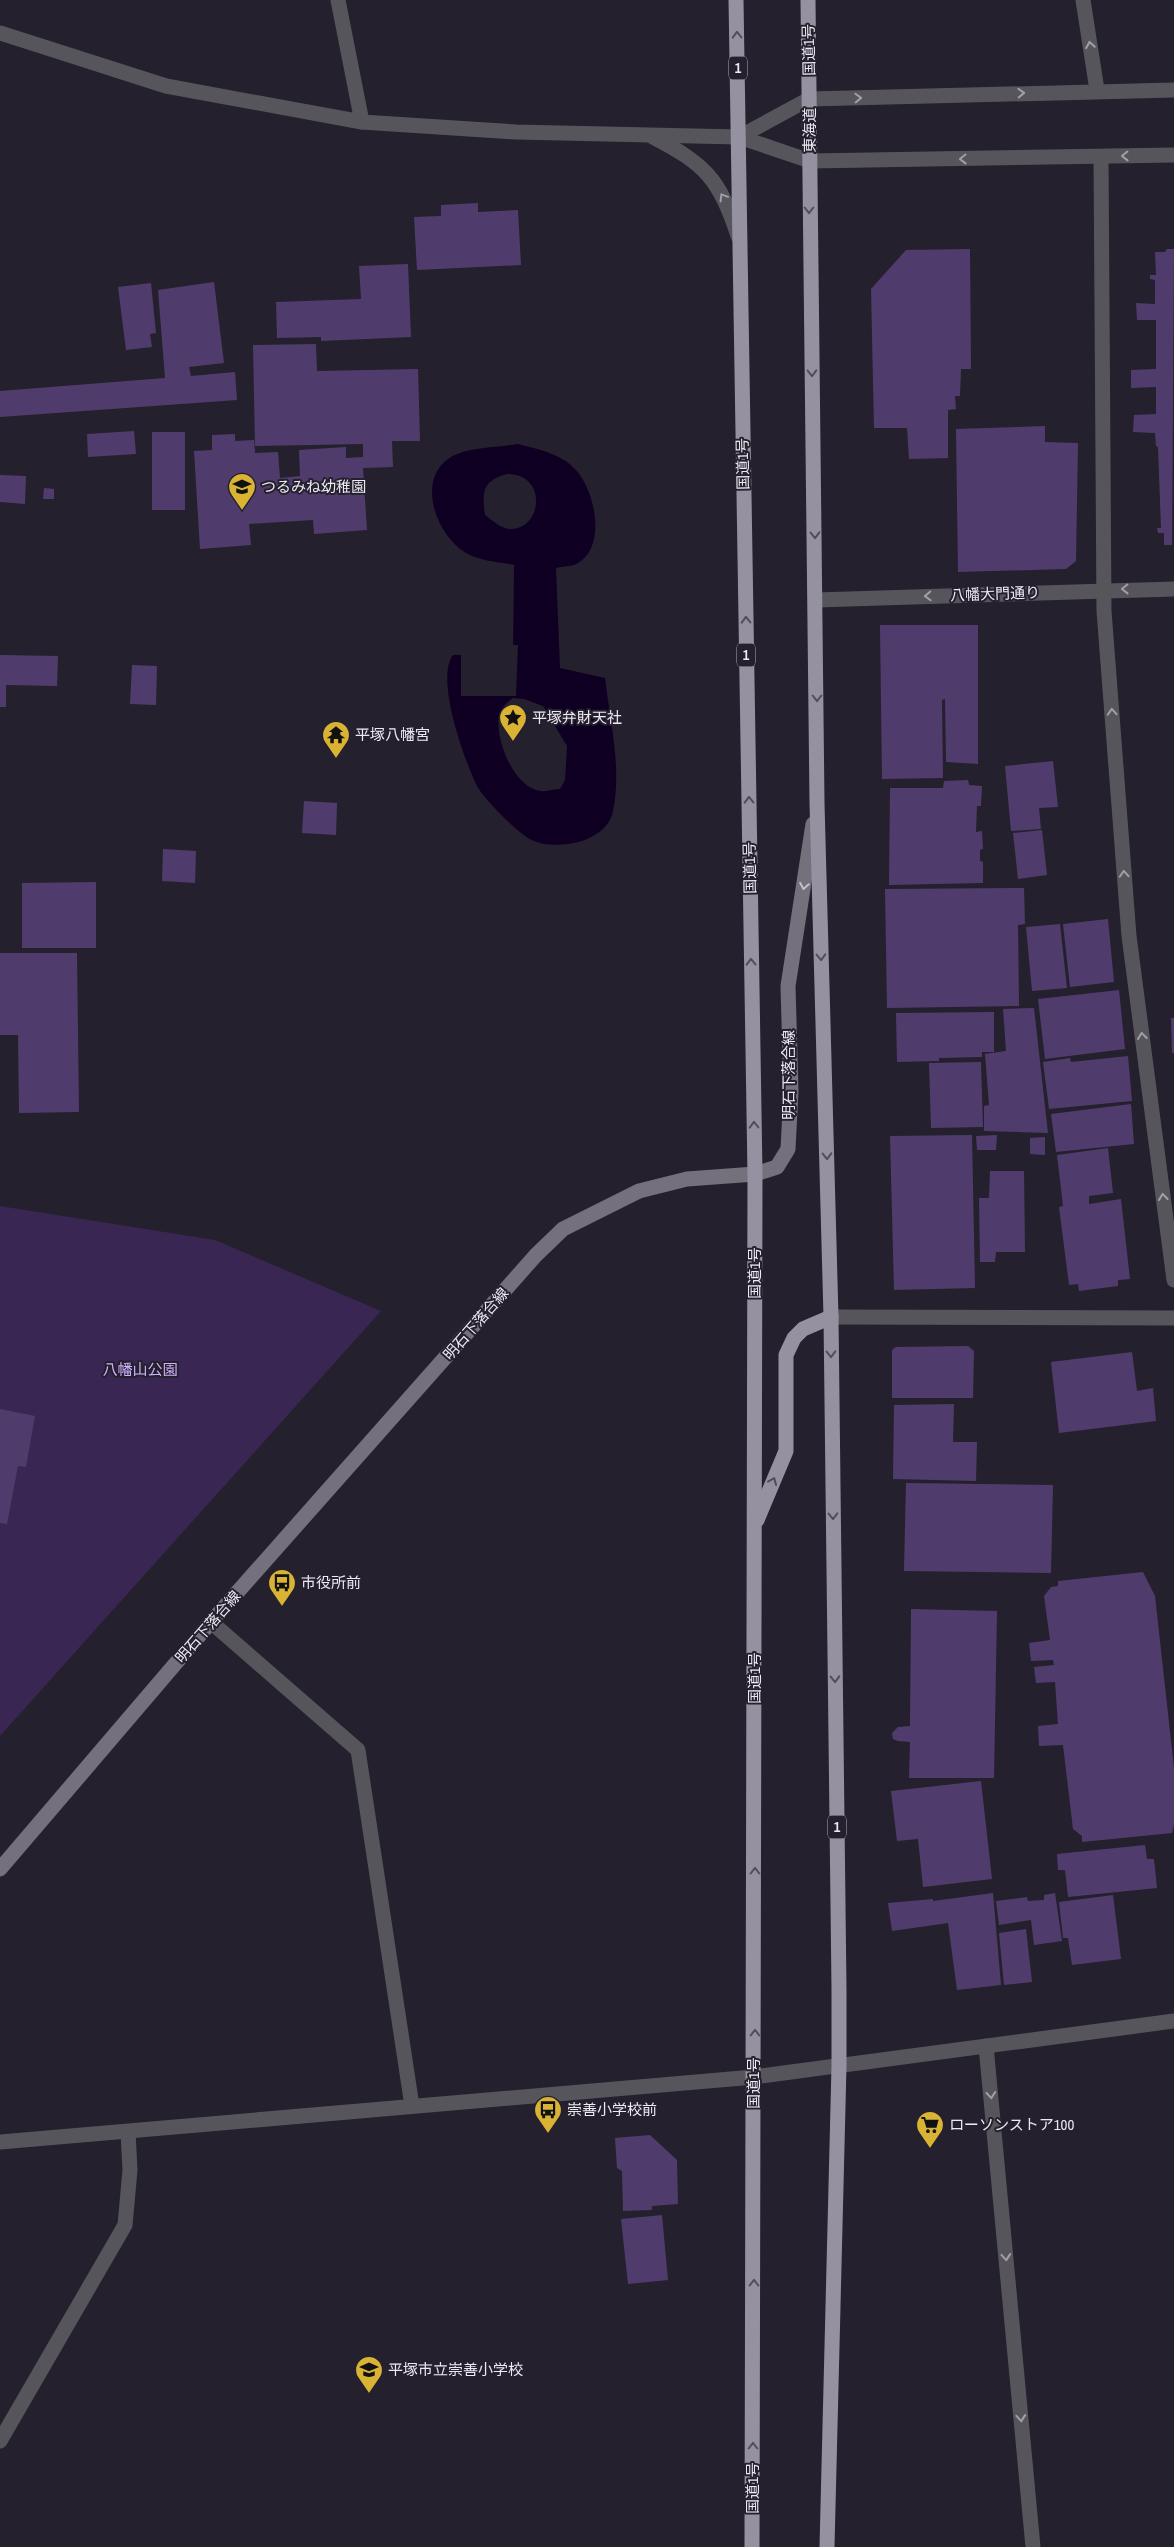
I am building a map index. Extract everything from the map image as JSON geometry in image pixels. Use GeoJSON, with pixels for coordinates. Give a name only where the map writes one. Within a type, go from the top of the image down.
{"type":"FeatureCollection","features":[{"type":"Feature","properties":{"kind":"highway","name":"国道1号"},"geometry":{"type":"LineString","coordinates":[[736,0],[754,1174],[752,2547]]}},
{"type":"Feature","properties":{"kind":"highway","name":"国道1号"},"geometry":{"type":"LineString","coordinates":[[808,0],[809,99]]}},
{"type":"Feature","properties":{"kind":"highway","name":"東海道"},"geometry":{"type":"LineString","coordinates":[[809,99],[810,162]]}},
{"type":"Feature","properties":{"kind":"highway","name":"1"},"geometry":{"type":"LineString","coordinates":[[810,162],[817,803],[830,1317],[839,2066],[827,2547]]}},
{"type":"Feature","properties":{"kind":"highway"},"geometry":{"type":"LineString","coordinates":[[754,1526],[786,1451],[786,1355],[794,1338],[803,1329],[830,1317]]}},
{"type":"Feature","properties":{"kind":"main road","name":"明石下落合線"},"geometry":{"type":"LineString","coordinates":[[0,1870],[211,1622],[536,1255],[563,1229],[639,1191],[687,1178],[754,1174],[777,1168],[788,1149],[791,1091],[788,986],[817,803]]}},
{"type":"Feature","properties":{"kind":"street"},"geometry":{"type":"LineString","coordinates":[[338,0],[362,122]]}},
{"type":"Feature","properties":{"kind":"street"},"geometry":{"type":"LineString","coordinates":[[1083,0],[1097,90]]}},
{"type":"Feature","properties":{"kind":"street"},"geometry":{"type":"LineString","coordinates":[[0,33],[166,86],[362,122],[516,132],[739,137],[810,162],[1174,155]]}},
{"type":"Feature","properties":{"kind":"street"},"geometry":{"type":"LineString","coordinates":[[739,137],[809,99],[1097,90],[1174,90]]}},
{"type":"Feature","properties":{"kind":"street"},"geometry":{"type":"LineString","coordinates":[[649,135],[687,154],[709,173],[728,204],[740,243]]}},
{"type":"Feature","properties":{"kind":"street"},"geometry":{"type":"LineString","coordinates":[[1101,157],[1103,590],[1129,936],[1174,1280]]}},
{"type":"Feature","properties":{"kind":"street","name":"八幡大門通り"},"geometry":{"type":"LineString","coordinates":[[816,600],[1174,589]]}},
{"type":"Feature","properties":{"kind":"street"},"geometry":{"type":"LineString","coordinates":[[830,1317],[1174,1318]]}},
{"type":"Feature","properties":{"kind":"street"},"geometry":{"type":"LineString","coordinates":[[211,1622],[358,1750],[412,2106]]}},
{"type":"Feature","properties":{"kind":"street"},"geometry":{"type":"LineString","coordinates":[[0,2142],[754,2077],[1174,2021]]}},
{"type":"Feature","properties":{"kind":"street"},"geometry":{"type":"LineString","coordinates":[[986,2046],[1033,2547]]}},
{"type":"Feature","properties":{"kind":"street"},"geometry":{"type":"LineString","coordinates":[[0,2441],[125,2225],[130,2170],[128,2132]]}},
{"type":"Feature","properties":{"kind":"green space","name":"八幡山公園"},"geometry":{"type":"Polygon","coordinates":[[[0,1206],[215,1240],[381,1311],[0,1736],[0,1206]]]}},
{"type":"Feature","properties":{"kind":"shaded area"},"geometry":{"type":"Polygon","coordinates":[[[518,444],[557,456],[570,464],[583,479],[593,504],[595,518],[593,544],[587,555],[576,564],[556,568],[560,668],[605,678],[616,761],[615,795],[613,811],[606,826],[592,836],[571,844],[551,845],[539,843],[528,838],[512,825],[481,792],[465,758],[449,700],[448,666],[453,655],[513,654],[514,565],[477,558],[454,544],[437,518],[432,488],[436,474],[444,463],[457,454],[518,444]],[[507,474],[488,484],[484,500],[485,515],[499,525],[509,529],[520,527],[529,521],[534,512],[536,502],[535,492],[530,483],[520,476],[507,474]],[[513,698],[504,706],[499,716],[500,737],[508,761],[522,781],[531,788],[541,791],[560,789],[565,780],[567,746],[543,706],[524,699],[513,698]]]}},
{"type":"Feature","properties":{"kind":"pier"},"geometry":{"type":"Polygon","coordinates":[[[511,645],[518,645],[516,696],[461,696],[461,652],[511,652],[511,645]]]}},
{"type":"Feature","properties":{"kind":"building"},"geometry":{"type":"Polygon","coordinates":[[[478,203],[478,212],[518,210],[521,265],[417,270],[414,217],[441,216],[441,205],[478,203]]]}},
{"type":"Feature","properties":{"kind":"building"},"geometry":{"type":"Polygon","coordinates":[[[970,249],[971,369],[961,369],[960,396],[955,396],[956,409],[948,410],[948,458],[909,459],[907,428],[874,428],[871,289],[906,250],[970,249]]]}},
{"type":"Feature","properties":{"kind":"building"},"geometry":{"type":"Polygon","coordinates":[[[1167,249],[1174,249],[1172,550],[1172,545],[1164,545],[1164,533],[1158,533],[1157,528],[1161,528],[1158,447],[1156,446],[1155,433],[1133,432],[1134,415],[1156,414],[1156,387],[1131,388],[1131,370],[1156,369],[1156,320],[1137,320],[1136,303],[1155,304],[1155,280],[1150,279],[1150,275],[1156,275],[1155,252],[1165,252],[1167,249]]]}},
{"type":"Feature","properties":{"kind":"building"},"geometry":{"type":"Polygon","coordinates":[[[408,264],[411,337],[321,341],[321,337],[277,338],[276,302],[361,299],[359,266],[408,264]]]}},
{"type":"Feature","properties":{"kind":"building"},"geometry":{"type":"Polygon","coordinates":[[[214,282],[224,363],[189,367],[191,376],[235,372],[237,400],[0,417],[0,391],[165,378],[158,290],[214,282]]]}},
{"type":"Feature","properties":{"kind":"building"},"geometry":{"type":"Polygon","coordinates":[[[151,283],[156,333],[150,334],[152,347],[126,350],[118,287],[151,283]]]}},
{"type":"Feature","properties":{"kind":"building"},"geometry":{"type":"Polygon","coordinates":[[[316,344],[317,371],[418,369],[420,441],[392,441],[393,467],[363,468],[367,530],[314,534],[313,520],[249,524],[251,545],[200,549],[194,451],[212,450],[212,435],[235,434],[235,441],[254,440],[255,453],[278,452],[280,478],[300,476],[299,450],[346,447],[346,458],[363,457],[363,444],[255,446],[253,345],[316,344]]]}},
{"type":"Feature","properties":{"kind":"building"},"geometry":{"type":"Polygon","coordinates":[[[1045,426],[1045,442],[1078,443],[1076,561],[1066,569],[958,572],[956,429],[1045,426]]]}},
{"type":"Feature","properties":{"kind":"building"},"geometry":{"type":"Polygon","coordinates":[[[134,431],[136,454],[88,457],[87,434],[134,431]]]}},
{"type":"Feature","properties":{"kind":"building"},"geometry":{"type":"Polygon","coordinates":[[[152,432],[185,432],[185,510],[152,510],[152,432]]]}},
{"type":"Feature","properties":{"kind":"building"},"geometry":{"type":"Polygon","coordinates":[[[0,475],[26,476],[25,504],[0,502],[0,475]]]}},
{"type":"Feature","properties":{"kind":"building"},"geometry":{"type":"Polygon","coordinates":[[[44,488],[54,489],[54,499],[43,499],[44,488]]]}},
{"type":"Feature","properties":{"kind":"building"},"geometry":{"type":"Polygon","coordinates":[[[880,625],[978,625],[978,764],[946,762],[945,699],[942,700],[943,778],[882,779],[880,625]]]}},
{"type":"Feature","properties":{"kind":"building"},"geometry":{"type":"Polygon","coordinates":[[[0,655],[58,656],[57,686],[6,685],[6,707],[0,707],[0,655]]]}},
{"type":"Feature","properties":{"kind":"building"},"geometry":{"type":"Polygon","coordinates":[[[132,665],[157,666],[156,705],[130,704],[132,665]]]}},
{"type":"Feature","properties":{"kind":"building"},"geometry":{"type":"Polygon","coordinates":[[[1053,761],[1058,807],[1039,808],[1041,829],[1011,831],[1005,766],[1053,761]]]}},
{"type":"Feature","properties":{"kind":"building"},"geometry":{"type":"Polygon","coordinates":[[[968,780],[969,785],[982,786],[981,806],[977,806],[976,832],[982,831],[983,849],[980,850],[980,861],[983,862],[983,883],[889,885],[890,788],[943,788],[944,781],[968,780]]]}},
{"type":"Feature","properties":{"kind":"building"},"geometry":{"type":"Polygon","coordinates":[[[304,801],[337,803],[336,835],[302,833],[304,801]]]}},
{"type":"Feature","properties":{"kind":"building"},"geometry":{"type":"Polygon","coordinates":[[[1042,830],[1047,875],[1018,879],[1013,833],[1042,830]]]}},
{"type":"Feature","properties":{"kind":"building"},"geometry":{"type":"Polygon","coordinates":[[[163,849],[196,851],[195,883],[162,881],[163,849]]]}},
{"type":"Feature","properties":{"kind":"building"},"geometry":{"type":"Polygon","coordinates":[[[96,882],[96,948],[22,948],[22,883],[96,882]]]}},
{"type":"Feature","properties":{"kind":"building"},"geometry":{"type":"Polygon","coordinates":[[[1024,888],[1025,924],[1018,925],[1019,1006],[887,1008],[885,889],[1024,888]]]}},
{"type":"Feature","properties":{"kind":"building"},"geometry":{"type":"Polygon","coordinates":[[[1108,919],[1114,982],[1070,987],[1063,924],[1108,919]]]}},
{"type":"Feature","properties":{"kind":"building"},"geometry":{"type":"Polygon","coordinates":[[[1060,924],[1067,988],[1032,991],[1026,927],[1060,924]]]}},
{"type":"Feature","properties":{"kind":"building"},"geometry":{"type":"Polygon","coordinates":[[[0,953],[77,953],[79,1112],[19,1113],[18,1035],[0,1035],[0,953]]]}},
{"type":"Feature","properties":{"kind":"building"},"geometry":{"type":"Polygon","coordinates":[[[1119,990],[1125,1049],[1045,1059],[1038,999],[1119,990]]]}},
{"type":"Feature","properties":{"kind":"building"},"geometry":{"type":"Polygon","coordinates":[[[1034,1008],[1048,1133],[984,1131],[984,1106],[989,1105],[985,1054],[1006,1051],[1003,1009],[1034,1008]]]}},
{"type":"Feature","properties":{"kind":"building"},"geometry":{"type":"Polygon","coordinates":[[[994,1012],[994,1052],[982,1052],[982,1057],[939,1058],[939,1061],[897,1062],[896,1013],[994,1012]]]}},
{"type":"Feature","properties":{"kind":"building"},"geometry":{"type":"Polygon","coordinates":[[[1171,1018],[1174,1018],[1174,1053],[1172,1053],[1171,1018]]]}},
{"type":"Feature","properties":{"kind":"building"},"geometry":{"type":"Polygon","coordinates":[[[1128,1056],[1132,1101],[1049,1109],[1043,1062],[1070,1058],[1071,1062],[1128,1056]]]}},
{"type":"Feature","properties":{"kind":"building"},"geometry":{"type":"Polygon","coordinates":[[[981,1062],[983,1127],[931,1128],[929,1063],[981,1062]]]}},
{"type":"Feature","properties":{"kind":"building"},"geometry":{"type":"Polygon","coordinates":[[[1131,1104],[1134,1144],[1056,1152],[1051,1114],[1131,1104]]]}},
{"type":"Feature","properties":{"kind":"building"},"geometry":{"type":"Polygon","coordinates":[[[972,1135],[975,1288],[894,1290],[890,1136],[972,1135]]]}},
{"type":"Feature","properties":{"kind":"building"},"geometry":{"type":"Polygon","coordinates":[[[997,1135],[996,1150],[977,1150],[976,1136],[997,1135]]]}},
{"type":"Feature","properties":{"kind":"building"},"geometry":{"type":"Polygon","coordinates":[[[1045,1137],[1045,1155],[1030,1154],[1030,1138],[1045,1137]]]}},
{"type":"Feature","properties":{"kind":"building"},"geometry":{"type":"Polygon","coordinates":[[[1108,1148],[1113,1193],[1089,1196],[1089,1204],[1121,1199],[1130,1279],[1118,1280],[1118,1286],[1079,1291],[1078,1284],[1069,1285],[1059,1207],[1063,1206],[1057,1155],[1108,1148]]]}},
{"type":"Feature","properties":{"kind":"building"},"geometry":{"type":"Polygon","coordinates":[[[990,1171],[1024,1171],[1025,1252],[996,1252],[995,1262],[980,1262],[979,1198],[989,1198],[990,1171]]]}},
{"type":"Feature","properties":{"kind":"building"},"geometry":{"type":"Polygon","coordinates":[[[968,1346],[974,1351],[973,1398],[892,1398],[892,1350],[896,1347],[968,1346]]]}},
{"type":"Feature","properties":{"kind":"building"},"geometry":{"type":"Polygon","coordinates":[[[1132,1352],[1137,1391],[1153,1388],[1156,1421],[1059,1433],[1051,1362],[1132,1352]]]}},
{"type":"Feature","properties":{"kind":"building"},"geometry":{"type":"Polygon","coordinates":[[[954,1404],[953,1442],[977,1442],[976,1481],[893,1479],[894,1405],[954,1404]]]}},
{"type":"Feature","properties":{"kind":"building"},"geometry":{"type":"Polygon","coordinates":[[[0,1409],[35,1416],[26,1467],[18,1466],[7,1524],[0,1523],[0,1409]]]}},
{"type":"Feature","properties":{"kind":"building"},"geometry":{"type":"Polygon","coordinates":[[[906,1483],[1053,1485],[1051,1573],[904,1571],[906,1483]]]}},
{"type":"Feature","properties":{"kind":"building"},"geometry":{"type":"Polygon","coordinates":[[[1143,1572],[1155,1596],[1174,1768],[1174,1825],[1172,1833],[1082,1842],[1082,1836],[1073,1829],[1063,1745],[1039,1746],[1038,1726],[1058,1724],[1055,1682],[1036,1683],[1034,1667],[1054,1665],[1053,1660],[1031,1661],[1029,1643],[1050,1640],[1044,1596],[1051,1587],[1058,1586],[1058,1581],[1143,1572]]]}},
{"type":"Feature","properties":{"kind":"building"},"geometry":{"type":"Polygon","coordinates":[[[911,1609],[997,1611],[994,1778],[909,1778],[910,1742],[893,1739],[892,1733],[898,1727],[910,1726],[911,1609]]]}},
{"type":"Feature","properties":{"kind":"building"},"geometry":{"type":"Polygon","coordinates":[[[981,1781],[992,1879],[923,1887],[918,1839],[897,1841],[891,1791],[981,1781]]]}},
{"type":"Feature","properties":{"kind":"building"},"geometry":{"type":"Polygon","coordinates":[[[1145,1845],[1147,1859],[1154,1859],[1157,1888],[1068,1897],[1065,1870],[1058,1870],[1057,1854],[1145,1845]]]}},
{"type":"Feature","properties":{"kind":"building"},"geometry":{"type":"Polygon","coordinates":[[[993,1893],[1001,1985],[957,1990],[948,1923],[892,1931],[888,1903],[933,1899],[933,1901],[993,1893]]]}},
{"type":"Feature","properties":{"kind":"building"},"geometry":{"type":"Polygon","coordinates":[[[1055,1893],[1062,1941],[1034,1945],[1031,1920],[999,1925],[996,1901],[1027,1897],[1028,1901],[1044,1900],[1044,1895],[1055,1893]]]}},
{"type":"Feature","properties":{"kind":"building"},"geometry":{"type":"Polygon","coordinates":[[[1113,1895],[1121,1959],[1072,1965],[1068,1938],[1063,1938],[1059,1902],[1113,1895]]]}},
{"type":"Feature","properties":{"kind":"building"},"geometry":{"type":"Polygon","coordinates":[[[1026,1929],[1032,1982],[1004,1985],[999,1933],[1026,1929]]]}},
{"type":"Feature","properties":{"kind":"building"},"geometry":{"type":"Polygon","coordinates":[[[650,2135],[677,2160],[678,2204],[652,2206],[652,2210],[623,2211],[622,2171],[617,2168],[615,2138],[650,2135]]]}},
{"type":"Feature","properties":{"kind":"building"},"geometry":{"type":"Polygon","coordinates":[[[662,2215],[668,2280],[628,2284],[621,2219],[662,2215]]]}},
{"type":"Feature","properties":{"kind":"place","name":"つるみね幼稚園"},"geometry":{"type":"Point","coordinates":[242,511]}},
{"type":"Feature","properties":{"kind":"place","name":"平塚弁財天社"},"geometry":{"type":"Point","coordinates":[513,742]}},
{"type":"Feature","properties":{"kind":"place","name":"平塚八幡宮"},"geometry":{"type":"Point","coordinates":[336,759]}},
{"type":"Feature","properties":{"kind":"place","name":"市役所前"},"geometry":{"type":"Point","coordinates":[282,1607]}},
{"type":"Feature","properties":{"kind":"place","name":"崇善小学校前"},"geometry":{"type":"Point","coordinates":[548,2134]}},
{"type":"Feature","properties":{"kind":"place","name":"ローソンストア100"},"geometry":{"type":"Point","coordinates":[930,2149]}},
{"type":"Feature","properties":{"kind":"place","name":"平塚市立崇善小学校"},"geometry":{"type":"Point","coordinates":[369,2394]}}]}
